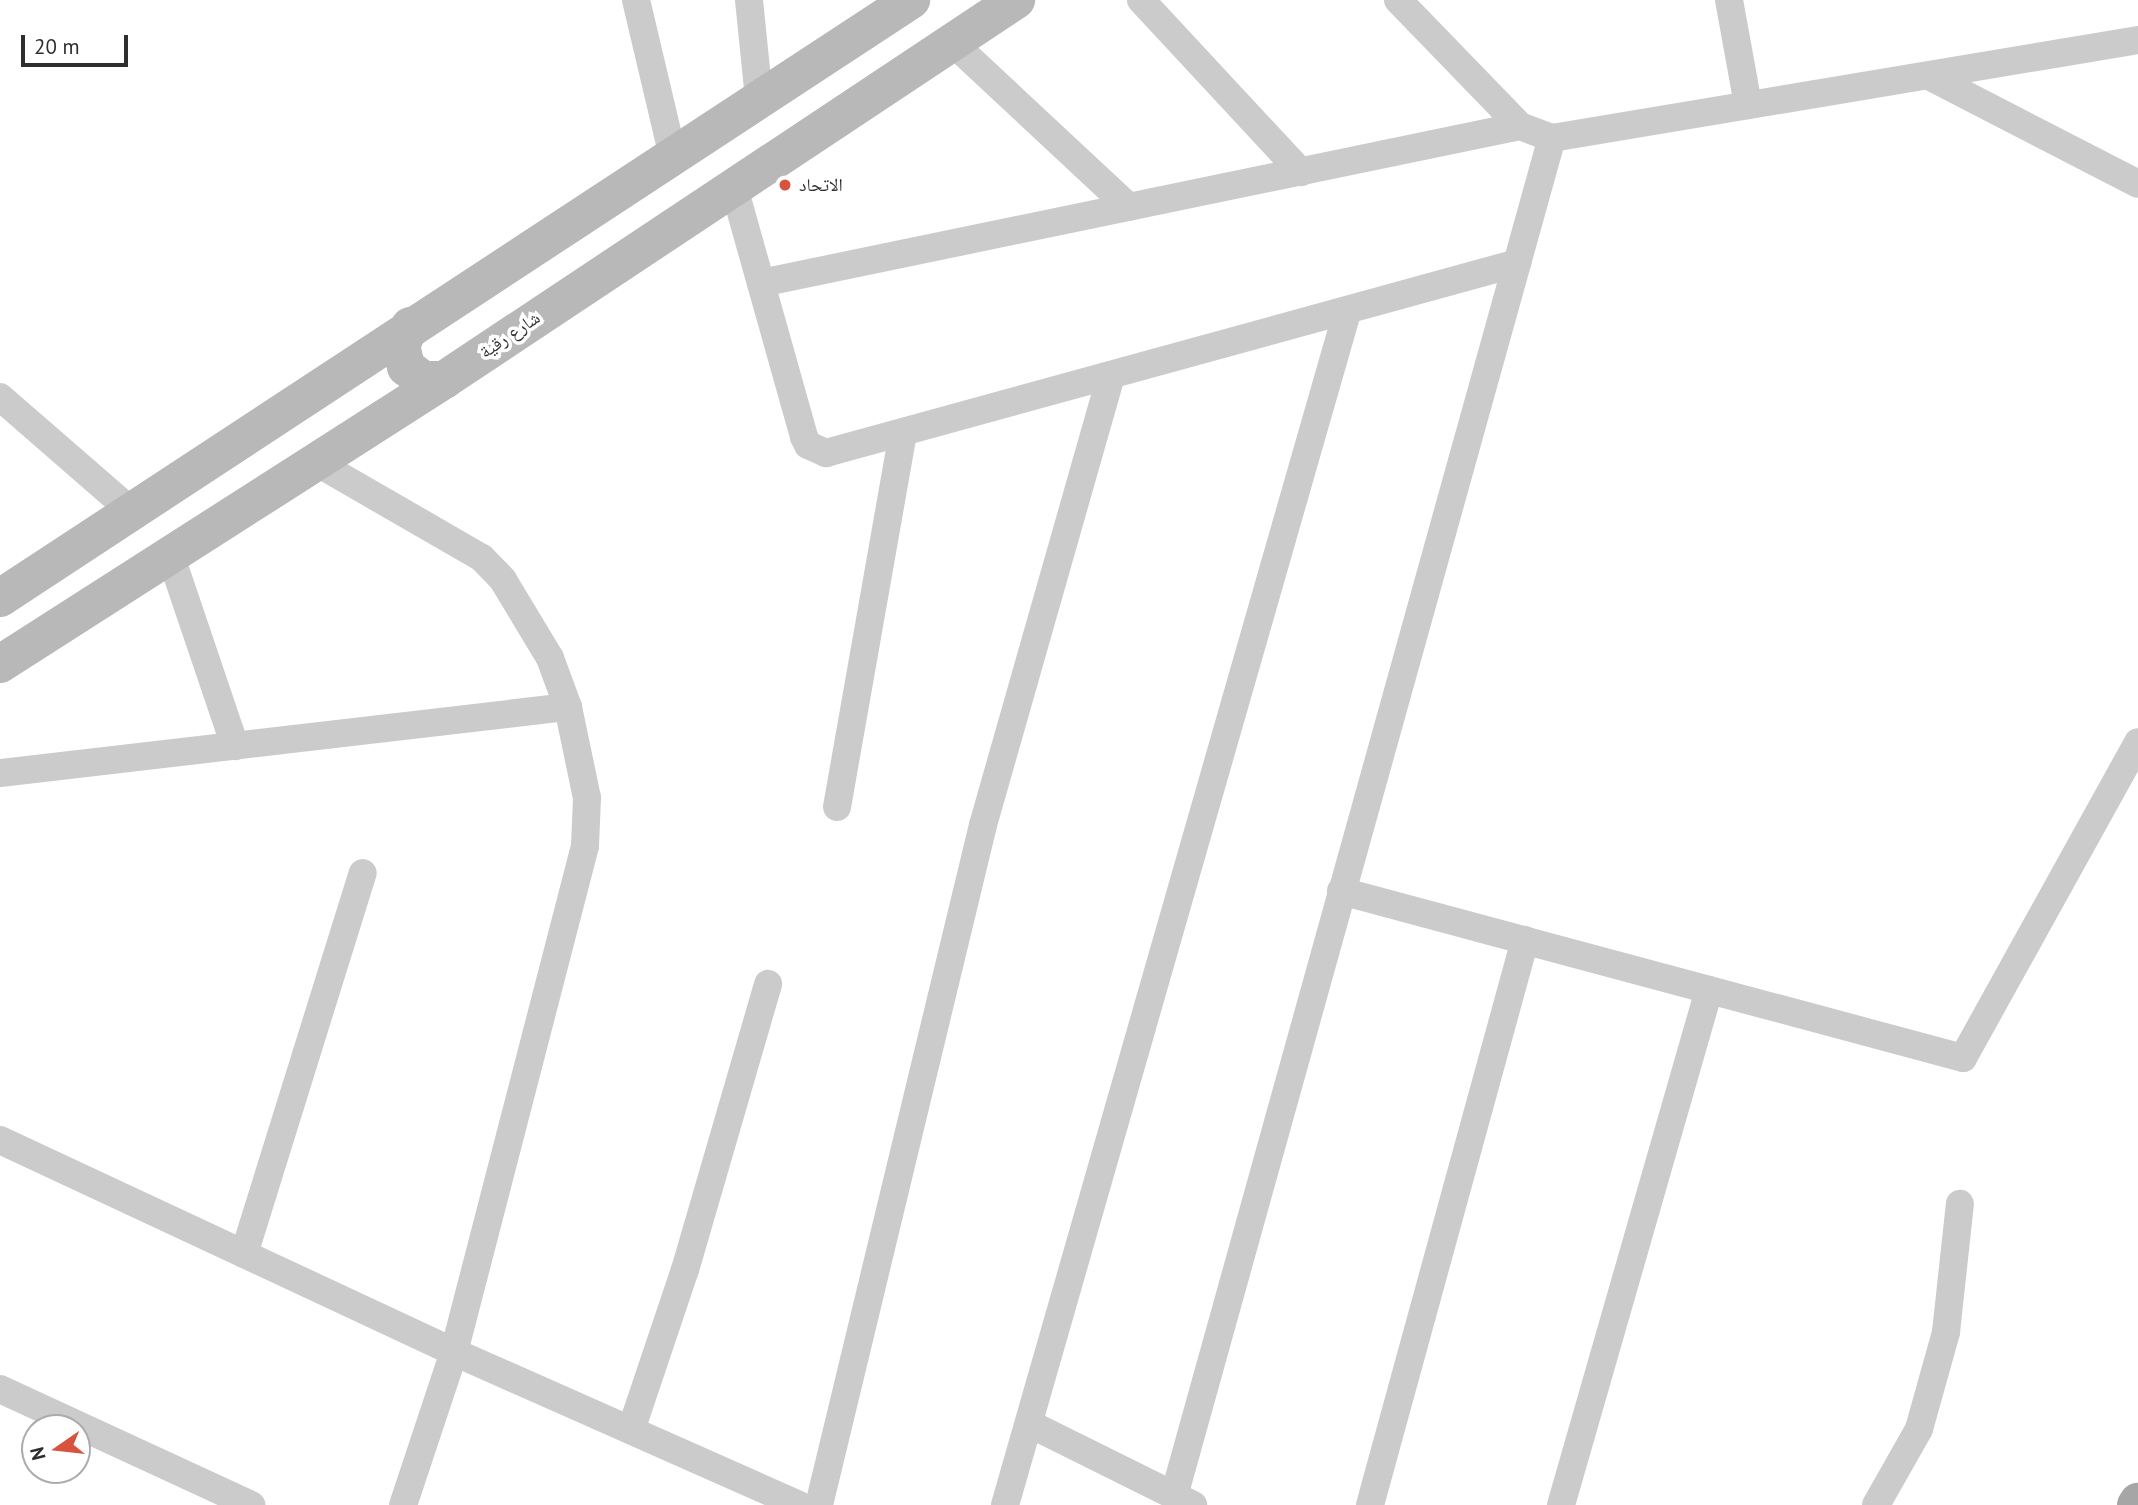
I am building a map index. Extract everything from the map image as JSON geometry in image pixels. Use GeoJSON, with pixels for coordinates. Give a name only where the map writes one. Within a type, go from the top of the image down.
{"type":"FeatureCollection","features":[{"type":"Feature","properties":{"kind":"street"},"geometry":{"type":"LineString","coordinates":[[636,0],[673,157]]}},
{"type":"Feature","properties":{"kind":"street"},"geometry":{"type":"LineString","coordinates":[[750,0],[759,99]]}},
{"type":"Feature","properties":{"kind":"street"},"geometry":{"type":"LineString","coordinates":[[0,598],[279,411],[911,0]]}},
{"type":"Feature","properties":{"kind":"street","name":"شارع رقية"},"geometry":{"type":"LineString","coordinates":[[0,664],[444,380],[733,184],[954,44],[1016,0]]}},
{"type":"Feature","properties":{"kind":"street"},"geometry":{"type":"LineString","coordinates":[[1141,0],[1301,172]]}},
{"type":"Feature","properties":{"kind":"street"},"geometry":{"type":"LineString","coordinates":[[1398,0],[1520,126],[1552,138],[2138,40]]}},
{"type":"Feature","properties":{"kind":"street"},"geometry":{"type":"LineString","coordinates":[[1729,0],[1748,105]]}},
{"type":"Feature","properties":{"kind":"street"},"geometry":{"type":"LineString","coordinates":[[954,44],[1129,207]]}},
{"type":"Feature","properties":{"kind":"street"},"geometry":{"type":"LineString","coordinates":[[1929,76],[2138,184]]}},
{"type":"Feature","properties":{"kind":"street"},"geometry":{"type":"LineString","coordinates":[[761,283],[1520,126]]}},
{"type":"Feature","properties":{"kind":"street"},"geometry":{"type":"LineString","coordinates":[[1032,1425],[1184,1500],[1341,891],[1552,138]]}},
{"type":"Feature","properties":{"kind":"street"},"geometry":{"type":"LineString","coordinates":[[733,184],[808,445],[826,453],[1348,312],[1517,263]]}},
{"type":"Feature","properties":{"kind":"street"},"geometry":{"type":"LineString","coordinates":[[1005,1505],[1032,1425],[1348,312]]}},
{"type":"Feature","properties":{"kind":"street"},"geometry":{"type":"LineString","coordinates":[[410,326],[401,345],[406,366],[423,380],[444,380]]}},
{"type":"Feature","properties":{"kind":"street"},"geometry":{"type":"LineString","coordinates":[[819,1505],[983,825],[1111,376]]}},
{"type":"Feature","properties":{"kind":"street"},"geometry":{"type":"LineString","coordinates":[[0,397],[131,511]]}},
{"type":"Feature","properties":{"kind":"street"},"geometry":{"type":"LineString","coordinates":[[279,411],[298,412],[313,424],[319,442],[314,461],[482,558],[537,631],[568,707],[587,798],[585,846],[453,1352],[402,1505]]}},
{"type":"Feature","properties":{"kind":"street"},"geometry":{"type":"LineString","coordinates":[[837,807],[903,433]]}},
{"type":"Feature","properties":{"kind":"street"},"geometry":{"type":"LineString","coordinates":[[170,554],[234,746]]}},
{"type":"Feature","properties":{"kind":"street"},"geometry":{"type":"LineString","coordinates":[[0,773],[568,707]]}},
{"type":"Feature","properties":{"kind":"street"},"geometry":{"type":"LineString","coordinates":[[1341,891],[1963,1058],[2138,742]]}},
{"type":"Feature","properties":{"kind":"street"},"geometry":{"type":"LineString","coordinates":[[244,1254],[363,873]]}},
{"type":"Feature","properties":{"kind":"street"},"geometry":{"type":"LineString","coordinates":[[1370,1505],[1525,940]]}},
{"type":"Feature","properties":{"kind":"street"},"geometry":{"type":"LineString","coordinates":[[631,1430],[685,1270],[768,984]]}},
{"type":"Feature","properties":{"kind":"street"},"geometry":{"type":"LineString","coordinates":[[1561,1505],[1709,990]]}},
{"type":"Feature","properties":{"kind":"street"},"geometry":{"type":"LineString","coordinates":[[1,1145],[453,1352],[799,1505]]}},
{"type":"Feature","properties":{"kind":"street"},"geometry":{"type":"LineString","coordinates":[[1877,1505],[1919,1429],[1939,1356],[1960,1204]]}},
{"type":"Feature","properties":{"kind":"street"},"geometry":{"type":"LineString","coordinates":[[0,1389],[251,1505]]}},
{"type":"Feature","properties":{"kind":"place","name":"الاتحاد"},"geometry":{"type":"Point","coordinates":[785,185]}}]}
